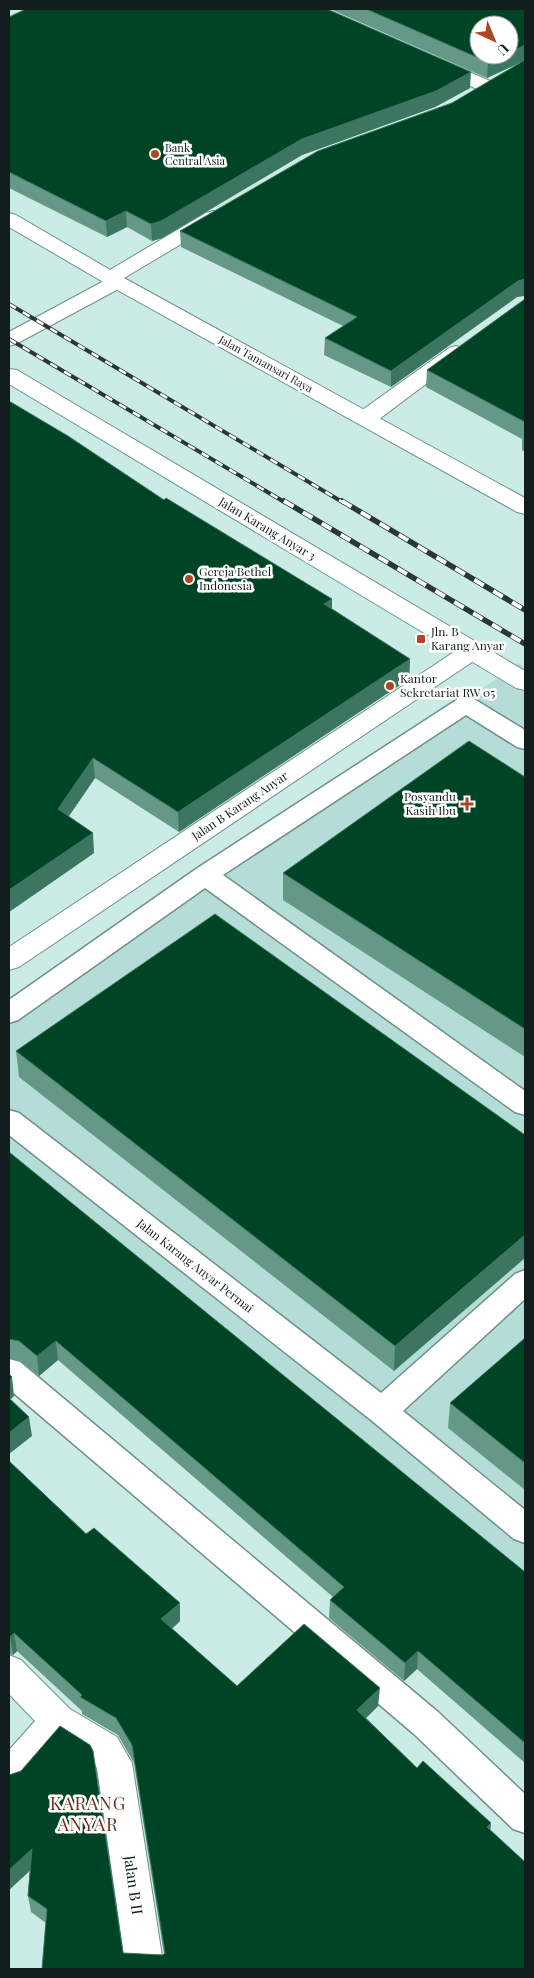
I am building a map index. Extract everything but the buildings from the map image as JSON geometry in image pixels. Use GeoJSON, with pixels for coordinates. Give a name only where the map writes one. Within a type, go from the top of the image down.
{"type":"FeatureCollection","features":[{"type":"Feature","properties":{"kind":"street"},"geometry":{"type":"LineString","coordinates":[[419,55],[497,83],[466,101]]}},
{"type":"Feature","properties":{"kind":"street"},"geometry":{"type":"LineString","coordinates":[[9,340],[114,280],[226,209]]}},
{"type":"Feature","properties":{"kind":"street","name":"Jalan Tamansari Raya"},"geometry":{"type":"LineString","coordinates":[[9,219],[114,280],[525,507]]}},
{"type":"Feature","properties":{"kind":"street"},"geometry":{"type":"LineString","coordinates":[[366,418],[471,341]]}},
{"type":"Feature","properties":{"kind":"street","name":"Jalan Karang Anyar 3"},"geometry":{"type":"LineString","coordinates":[[9,375],[525,682]]}},
{"type":"Feature","properties":{"kind":"street","name":"Jalan B Karang Anyar"},"geometry":{"type":"LineString","coordinates":[[9,960],[472,651]]}},
{"type":"Feature","properties":{"kind":"street","name":"Jalan B II"},"geometry":{"type":"LineString","coordinates":[[9,1671],[58,1720],[105,1749],[114,1763],[145,1969]]}},
{"type":"Feature","properties":{"kind":"street"},"geometry":{"type":"LineString","coordinates":[[9,1775],[58,1720]]}},
{"type":"Feature","properties":{"kind":"lane"},"geometry":{"type":"LineString","coordinates":[[9,1012],[205,875],[466,704],[525,741]]}},
{"type":"Feature","properties":{"kind":"lane"},"geometry":{"type":"LineString","coordinates":[[205,875],[525,1105]]}},
{"type":"Feature","properties":{"kind":"lane","name":"Jalan Karang Anyar Permai"},"geometry":{"type":"LineString","coordinates":[[9,1120],[382,1412],[525,1529]]}},
{"type":"Feature","properties":{"kind":"lane"},"geometry":{"type":"LineString","coordinates":[[382,1412],[525,1282]]}},
{"type":"Feature","properties":{"kind":"lane"},"geometry":{"type":"LineString","coordinates":[[9,1371],[426,1723],[525,1817]]}},
{"type":"Feature","properties":{"kind":"shaded area"},"geometry":{"type":"Polygon","coordinates":[[[518,663],[525,667],[525,1668],[9,1229],[9,1026],[518,663]]]}},
{"type":"Feature","properties":{"kind":"railway"},"geometry":{"type":"LineString","coordinates":[[9,304],[344,503]]}},
{"type":"Feature","properties":{"kind":"railway"},"geometry":{"type":"LineString","coordinates":[[9,339],[286,503]]}},
{"type":"Feature","properties":{"kind":"railway"},"geometry":{"type":"LineString","coordinates":[[284,501],[525,644]]}},
{"type":"Feature","properties":{"kind":"railway"},"geometry":{"type":"LineString","coordinates":[[342,501],[525,610]]}},
{"type":"Feature","properties":{"kind":"place","name":"Bank Central Asia"},"geometry":{"type":"Point","coordinates":[155,154]}},
{"type":"Feature","properties":{"kind":"place","name":"Gereja Bethel Indonesia"},"geometry":{"type":"Point","coordinates":[189,579]}},
{"type":"Feature","properties":{"kind":"place","name":"Jln. B Karang Anyar"},"geometry":{"type":"Point","coordinates":[421,639]}},
{"type":"Feature","properties":{"kind":"place","name":"Kantor Sekretariat RW 05"},"geometry":{"type":"Point","coordinates":[390,686]}},
{"type":"Feature","properties":{"kind":"place","name":"Posyandu Kasih Ibu"},"geometry":{"type":"Point","coordinates":[467,804]}},
{"type":"Feature","properties":{"kind":"district","name":"KARANG ANYAR"},"geometry":{"type":"Point","coordinates":[88,1814]}}]}
